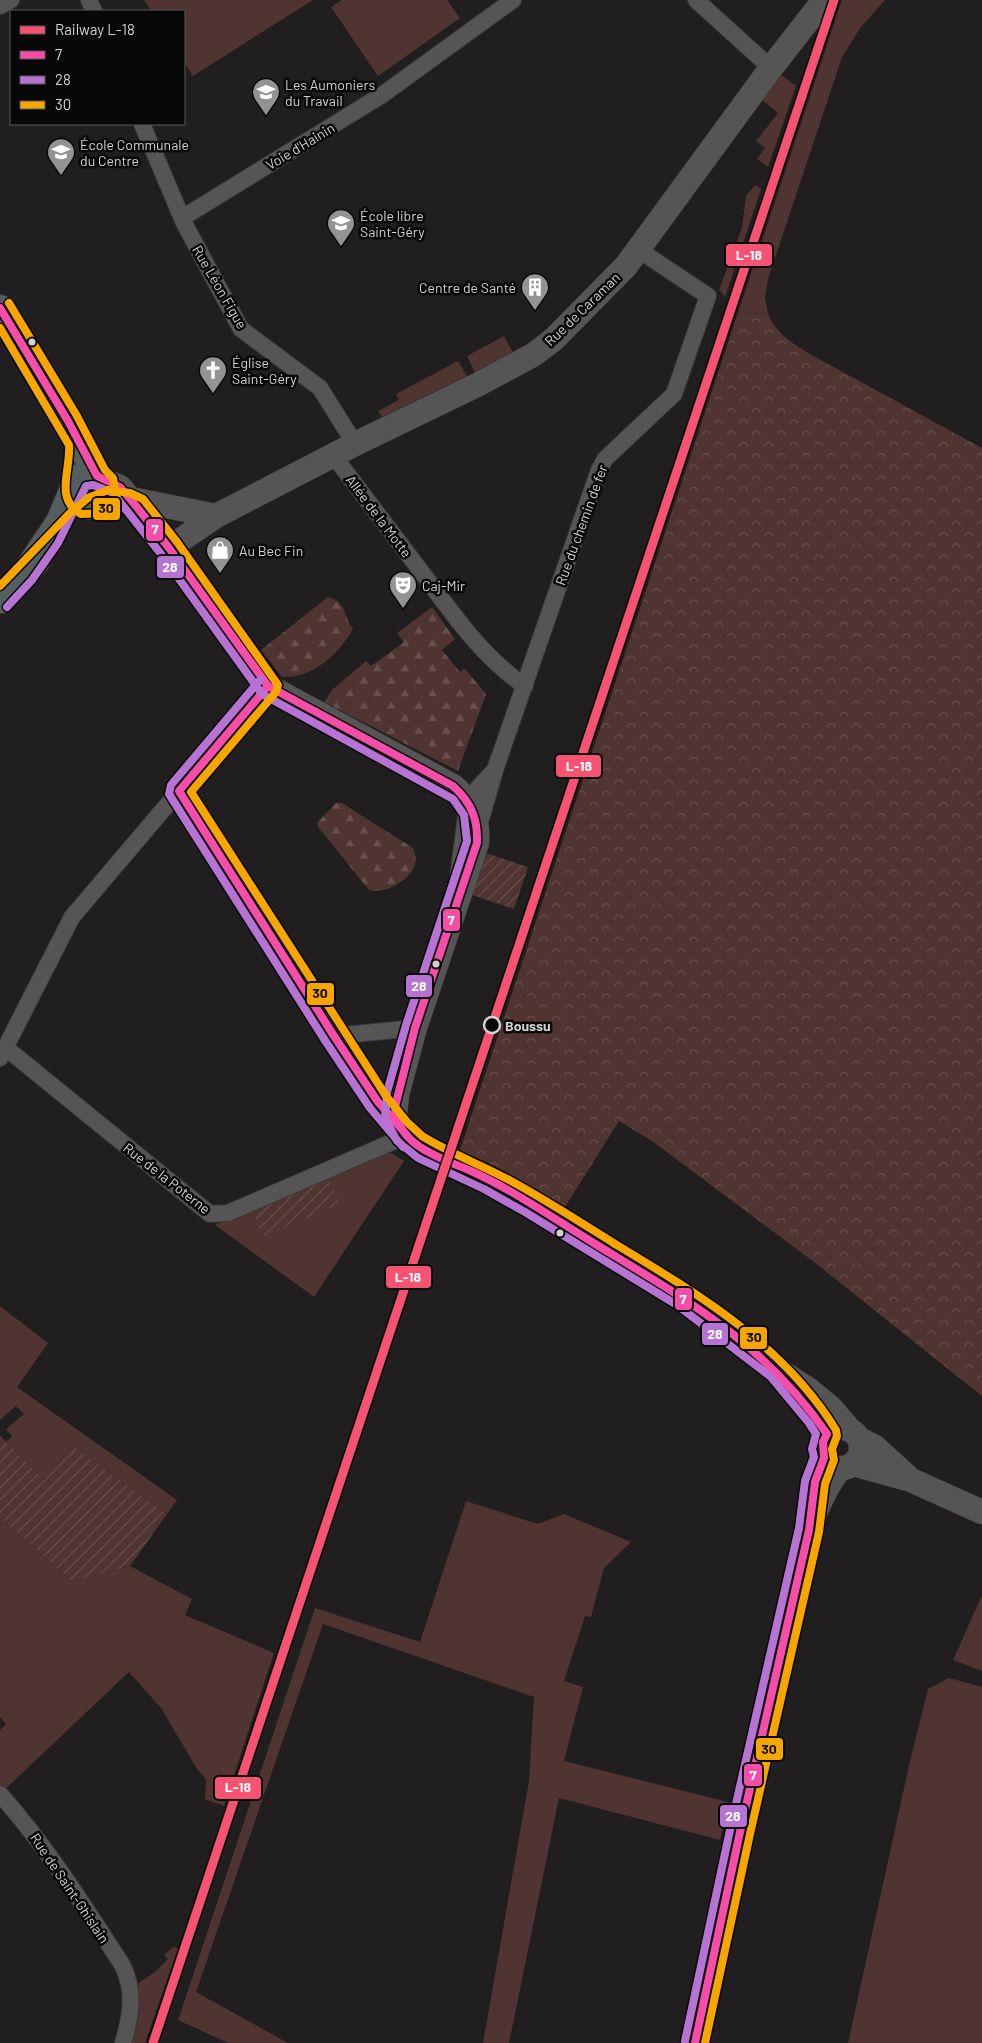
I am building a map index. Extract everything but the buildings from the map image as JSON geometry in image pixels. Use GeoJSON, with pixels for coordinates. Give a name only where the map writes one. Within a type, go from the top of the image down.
{"type":"FeatureCollection","features":[{"type":"Feature","properties":{"kind":"main road"},"geometry":{"type":"LineString","coordinates":[[0,308],[79,442],[80,460],[91,489],[59,522],[24,574],[0,600]]}},
{"type":"Feature","properties":{"kind":"street"},"geometry":{"type":"LineString","coordinates":[[0,6],[11,0]]}},
{"type":"Feature","properties":{"kind":"street","name":"Voie d'Hainin"},"geometry":{"type":"LineString","coordinates":[[182,218],[382,96],[513,0]]}},
{"type":"Feature","properties":{"kind":"street"},"geometry":{"type":"LineString","coordinates":[[696,0],[771,68]]}},
{"type":"Feature","properties":{"kind":"street","name":"Rue de Caraman"},"geometry":{"type":"LineString","coordinates":[[169,548],[216,516],[533,355],[570,325],[638,250],[771,68],[823,1]]}},
{"type":"Feature","properties":{"kind":"street","name":"Rue Léon Figue"},"geometry":{"type":"LineString","coordinates":[[142,125],[182,218],[241,329],[320,388],[355,444]]}},
{"type":"Feature","properties":{"kind":"street","name":"Rue du chemin de fer"},"geometry":{"type":"LineString","coordinates":[[478,831],[496,767],[599,470],[605,459],[674,394],[708,296],[638,250]]}},
{"type":"Feature","properties":{"kind":"street","name":"Allée de la Motte"},"geometry":{"type":"LineString","coordinates":[[334,455],[441,598],[491,659],[504,672],[525,686]]}},
{"type":"Feature","properties":{"kind":"street"},"geometry":{"type":"LineString","coordinates":[[91,489],[117,484],[169,548],[268,686],[466,792],[478,831],[474,855],[416,1028],[395,1107],[395,1116],[406,1136]]}},
{"type":"Feature","properties":{"kind":"street"},"geometry":{"type":"LineString","coordinates":[[133,502],[216,516]]}},
{"type":"Feature","properties":{"kind":"street"},"geometry":{"type":"LineString","coordinates":[[3,1053],[72,917],[268,686]]}},
{"type":"Feature","properties":{"kind":"street"},"geometry":{"type":"LineString","coordinates":[[458,901],[466,792],[496,767]]}},
{"type":"Feature","properties":{"kind":"street"},"geometry":{"type":"LineString","coordinates":[[179,792],[334,1036],[378,1102],[406,1136],[423,1149],[484,1178],[530,1203],[683,1297],[823,1402],[855,1435],[860,1452],[839,1463],[809,1530],[744,1813],[695,2043]]}},
{"type":"Feature","properties":{"kind":"street"},"geometry":{"type":"LineString","coordinates":[[334,1036],[416,1028]]}},
{"type":"Feature","properties":{"kind":"street","name":"Rue de la Poterne"},"geometry":{"type":"LineString","coordinates":[[3,1053],[210,1214],[228,1212],[406,1136]]}},
{"type":"Feature","properties":{"kind":"street"},"geometry":{"type":"LineString","coordinates":[[777,1369],[817,1417],[827,1434]]}},
{"type":"Feature","properties":{"kind":"street"},"geometry":{"type":"LineString","coordinates":[[911,1480],[874,1447],[855,1435],[838,1428],[827,1434],[822,1442],[822,1450],[839,1463],[911,1480],[982,1512]]}},
{"type":"Feature","properties":{"kind":"street","name":"Rue de Saint-Ghislain"},"geometry":{"type":"LineString","coordinates":[[0,1794],[34,1834],[68,1881],[123,1966],[131,1988],[130,2014],[123,2043]]}},
{"type":"Feature","properties":{"kind":"green space"},"geometry":{"type":"Polygon","coordinates":[[[144,0],[313,0],[193,76],[185,64],[185,10],[151,10],[144,0]]]}},
{"type":"Feature","properties":{"kind":"green space"},"geometry":{"type":"Polygon","coordinates":[[[342,0],[447,0],[460,18],[378,76],[331,7],[342,0]]]}},
{"type":"Feature","properties":{"kind":"green space"},"geometry":{"type":"Polygon","coordinates":[[[842,0],[885,0],[861,27],[842,57],[768,279],[765,298],[768,314],[738,313],[842,0]]]}},
{"type":"Feature","properties":{"kind":"green space"},"geometry":{"type":"Polygon","coordinates":[[[780,74],[796,86],[768,167],[757,159],[765,148],[756,141],[778,113],[762,100],[780,74]]]}},
{"type":"Feature","properties":{"kind":"green space"},"geometry":{"type":"Polygon","coordinates":[[[755,185],[761,189],[725,297],[719,290],[742,228],[746,196],[755,185]]]}},
{"type":"Feature","properties":{"kind":"green space"},"geometry":{"type":"Polygon","coordinates":[[[738,313],[768,314],[779,332],[808,353],[982,448],[982,1396],[814,1262],[652,1141],[619,1121],[563,1210],[460,1150],[738,313]]]}},
{"type":"Feature","properties":{"kind":"green space"},"geometry":{"type":"Polygon","coordinates":[[[504,336],[513,353],[475,373],[467,356],[504,336]]]}},
{"type":"Feature","properties":{"kind":"green space"},"geometry":{"type":"Polygon","coordinates":[[[458,361],[467,376],[382,417],[378,411],[399,400],[396,394],[458,361]]]}},
{"type":"Feature","properties":{"kind":"green space"},"geometry":{"type":"Polygon","coordinates":[[[328,597],[338,602],[353,629],[340,647],[324,663],[304,674],[282,677],[261,650],[328,597]]]}},
{"type":"Feature","properties":{"kind":"green space"},"geometry":{"type":"Polygon","coordinates":[[[432,607],[455,639],[442,650],[460,672],[465,669],[486,694],[458,771],[324,702],[332,690],[366,661],[371,666],[404,642],[397,633],[432,607]]]}},
{"type":"Feature","properties":{"kind":"green space"},"geometry":{"type":"Polygon","coordinates":[[[336,803],[342,803],[413,848],[416,862],[403,881],[382,890],[369,890],[318,827],[317,823],[336,803]]]}},
{"type":"Feature","properties":{"kind":"green space"},"geometry":{"type":"Polygon","coordinates":[[[486,853],[528,867],[514,909],[472,895],[486,853]]]}},
{"type":"Feature","properties":{"kind":"green space"},"geometry":{"type":"Polygon","coordinates":[[[386,1150],[404,1161],[314,1297],[215,1225],[251,1207],[264,1237],[328,1176],[386,1150]]]}},
{"type":"Feature","properties":{"kind":"green space"},"geometry":{"type":"Polygon","coordinates":[[[328,1176],[340,1204],[263,1237],[251,1207],[328,1176]]]}},
{"type":"Feature","properties":{"kind":"green space"},"geometry":{"type":"Polygon","coordinates":[[[0,1306],[48,1343],[17,1387],[177,1500],[167,1514],[72,1446],[45,1480],[6,1442],[12,1436],[6,1429],[24,1414],[16,1406],[0,1420],[0,1306]]]}},
{"type":"Feature","properties":{"kind":"green space"},"geometry":{"type":"Polygon","coordinates":[[[0,1436],[45,1480],[72,1446],[167,1514],[130,1566],[72,1582],[0,1518],[0,1436]]]}},
{"type":"Feature","properties":{"kind":"green space"},"geometry":{"type":"Polygon","coordinates":[[[466,1501],[538,1524],[564,1514],[631,1542],[604,1568],[591,1617],[585,1616],[564,1681],[583,1687],[564,1761],[728,1802],[720,1840],[559,1798],[509,2043],[483,2043],[529,1781],[534,1697],[323,1624],[196,1992],[288,2043],[228,2043],[178,2020],[315,1608],[420,1642],[466,1501]]]}},
{"type":"Feature","properties":{"kind":"green space"},"geometry":{"type":"Polygon","coordinates":[[[0,1518],[72,1582],[130,1566],[192,1599],[185,1615],[274,1653],[224,1806],[205,1799],[206,1779],[197,1769],[161,1708],[129,1672],[0,1794],[0,1730],[6,1724],[0,1717],[0,1518]]]}},
{"type":"Feature","properties":{"kind":"green space"},"geometry":{"type":"Polygon","coordinates":[[[982,1595],[982,1671],[953,1660],[982,1595]]]}},
{"type":"Feature","properties":{"kind":"green space"},"geometry":{"type":"Polygon","coordinates":[[[949,1678],[982,1687],[982,2043],[848,2043],[910,1761],[928,1689],[949,1678]]]}},
{"type":"Feature","properties":{"kind":"green space"},"geometry":{"type":"Polygon","coordinates":[[[173,1947],[178,1948],[145,2043],[123,2043],[131,1988],[155,1972],[168,1959],[164,1955],[173,1947]]]}},
{"type":"Feature","properties":{"kind":"rail line","name":"L-18"},"geometry":{"type":"LineString","coordinates":[[153,2043],[834,0]]}},
{"type":"Feature","properties":{"kind":"transit line","name":"30"},"geometry":{"type":"LineString","coordinates":[[0,328],[69,445],[66,483],[68,500],[73,508],[81,514],[103,513],[116,496],[113,478],[105,470],[77,416],[9,303]]}},
{"type":"Feature","properties":{"kind":"transit line","name":"7"},"geometry":{"type":"LineString","coordinates":[[0,308],[68,421],[97,476],[120,487],[136,506],[169,548],[268,686],[453,786],[469,805],[475,819],[477,843],[415,1028],[395,1107],[398,1120],[404,1132],[423,1149],[487,1179],[533,1205],[659,1283],[721,1325],[777,1373],[803,1402],[827,1434],[823,1442],[824,1458],[815,1482],[809,1530],[740,1832],[695,2043]]}},
{"type":"Feature","properties":{"kind":"transit line","name":"28"},"geometry":{"type":"LineString","coordinates":[[7,607],[32,580],[58,543],[86,486],[93,485],[111,492],[161,554],[262,694],[453,799],[464,815],[467,841],[406,1025],[387,1092],[385,1118],[397,1141],[418,1158],[484,1189],[525,1212],[677,1305],[770,1376],[816,1434],[812,1449],[814,1457],[805,1481],[799,1528],[730,1830],[685,2041]]}},
{"type":"Feature","properties":{"kind":"transit line","name":"30"},"geometry":{"type":"LineString","coordinates":[[0,586],[70,513],[88,498],[108,490],[130,493],[143,499],[177,542],[278,685],[276,692],[191,792],[386,1096],[407,1122],[422,1136],[500,1175],[550,1203],[708,1302],[765,1347],[791,1372],[815,1400],[836,1430],[837,1436],[832,1449],[834,1460],[825,1484],[819,1532],[750,1834],[705,2043]]}},
{"type":"Feature","properties":{"kind":"transit line","name":"28"},"geometry":{"type":"LineString","coordinates":[[260,680],[171,785],[169,794],[326,1042],[370,1108],[403,1147]]}},
{"type":"Feature","properties":{"kind":"transit line","name":"7"},"geometry":{"type":"LineString","coordinates":[[268,686],[179,791],[334,1036],[378,1102],[411,1140]]}},
{"type":"Feature","properties":{"kind":"place","name":"Les Aumoniers du Travail"},"geometry":{"type":"Point","coordinates":[266,116]}},
{"type":"Feature","properties":{"kind":"place","name":"École Communale du Centre"},"geometry":{"type":"Point","coordinates":[61,176]}},
{"type":"Feature","properties":{"kind":"place","name":"École libre Saint-Géry"},"geometry":{"type":"Point","coordinates":[341,247]}},
{"type":"Feature","properties":{"kind":"place","name":"Centre de Santé"},"geometry":{"type":"Point","coordinates":[535,311]}},
{"type":"Feature","properties":{"kind":"place","name":"Église Saint-Géry"},"geometry":{"type":"Point","coordinates":[213,394]}},
{"type":"Feature","properties":{"kind":"place","name":"Au Bec Fin"},"geometry":{"type":"Point","coordinates":[220,574]}},
{"type":"Feature","properties":{"kind":"place","name":"Caj-Mir"},"geometry":{"type":"Point","coordinates":[403,609]}},
{"type":"Feature","properties":{"kind":"place","name":"Boussu"},"geometry":{"type":"Point","coordinates":[492,1025]}}]}
